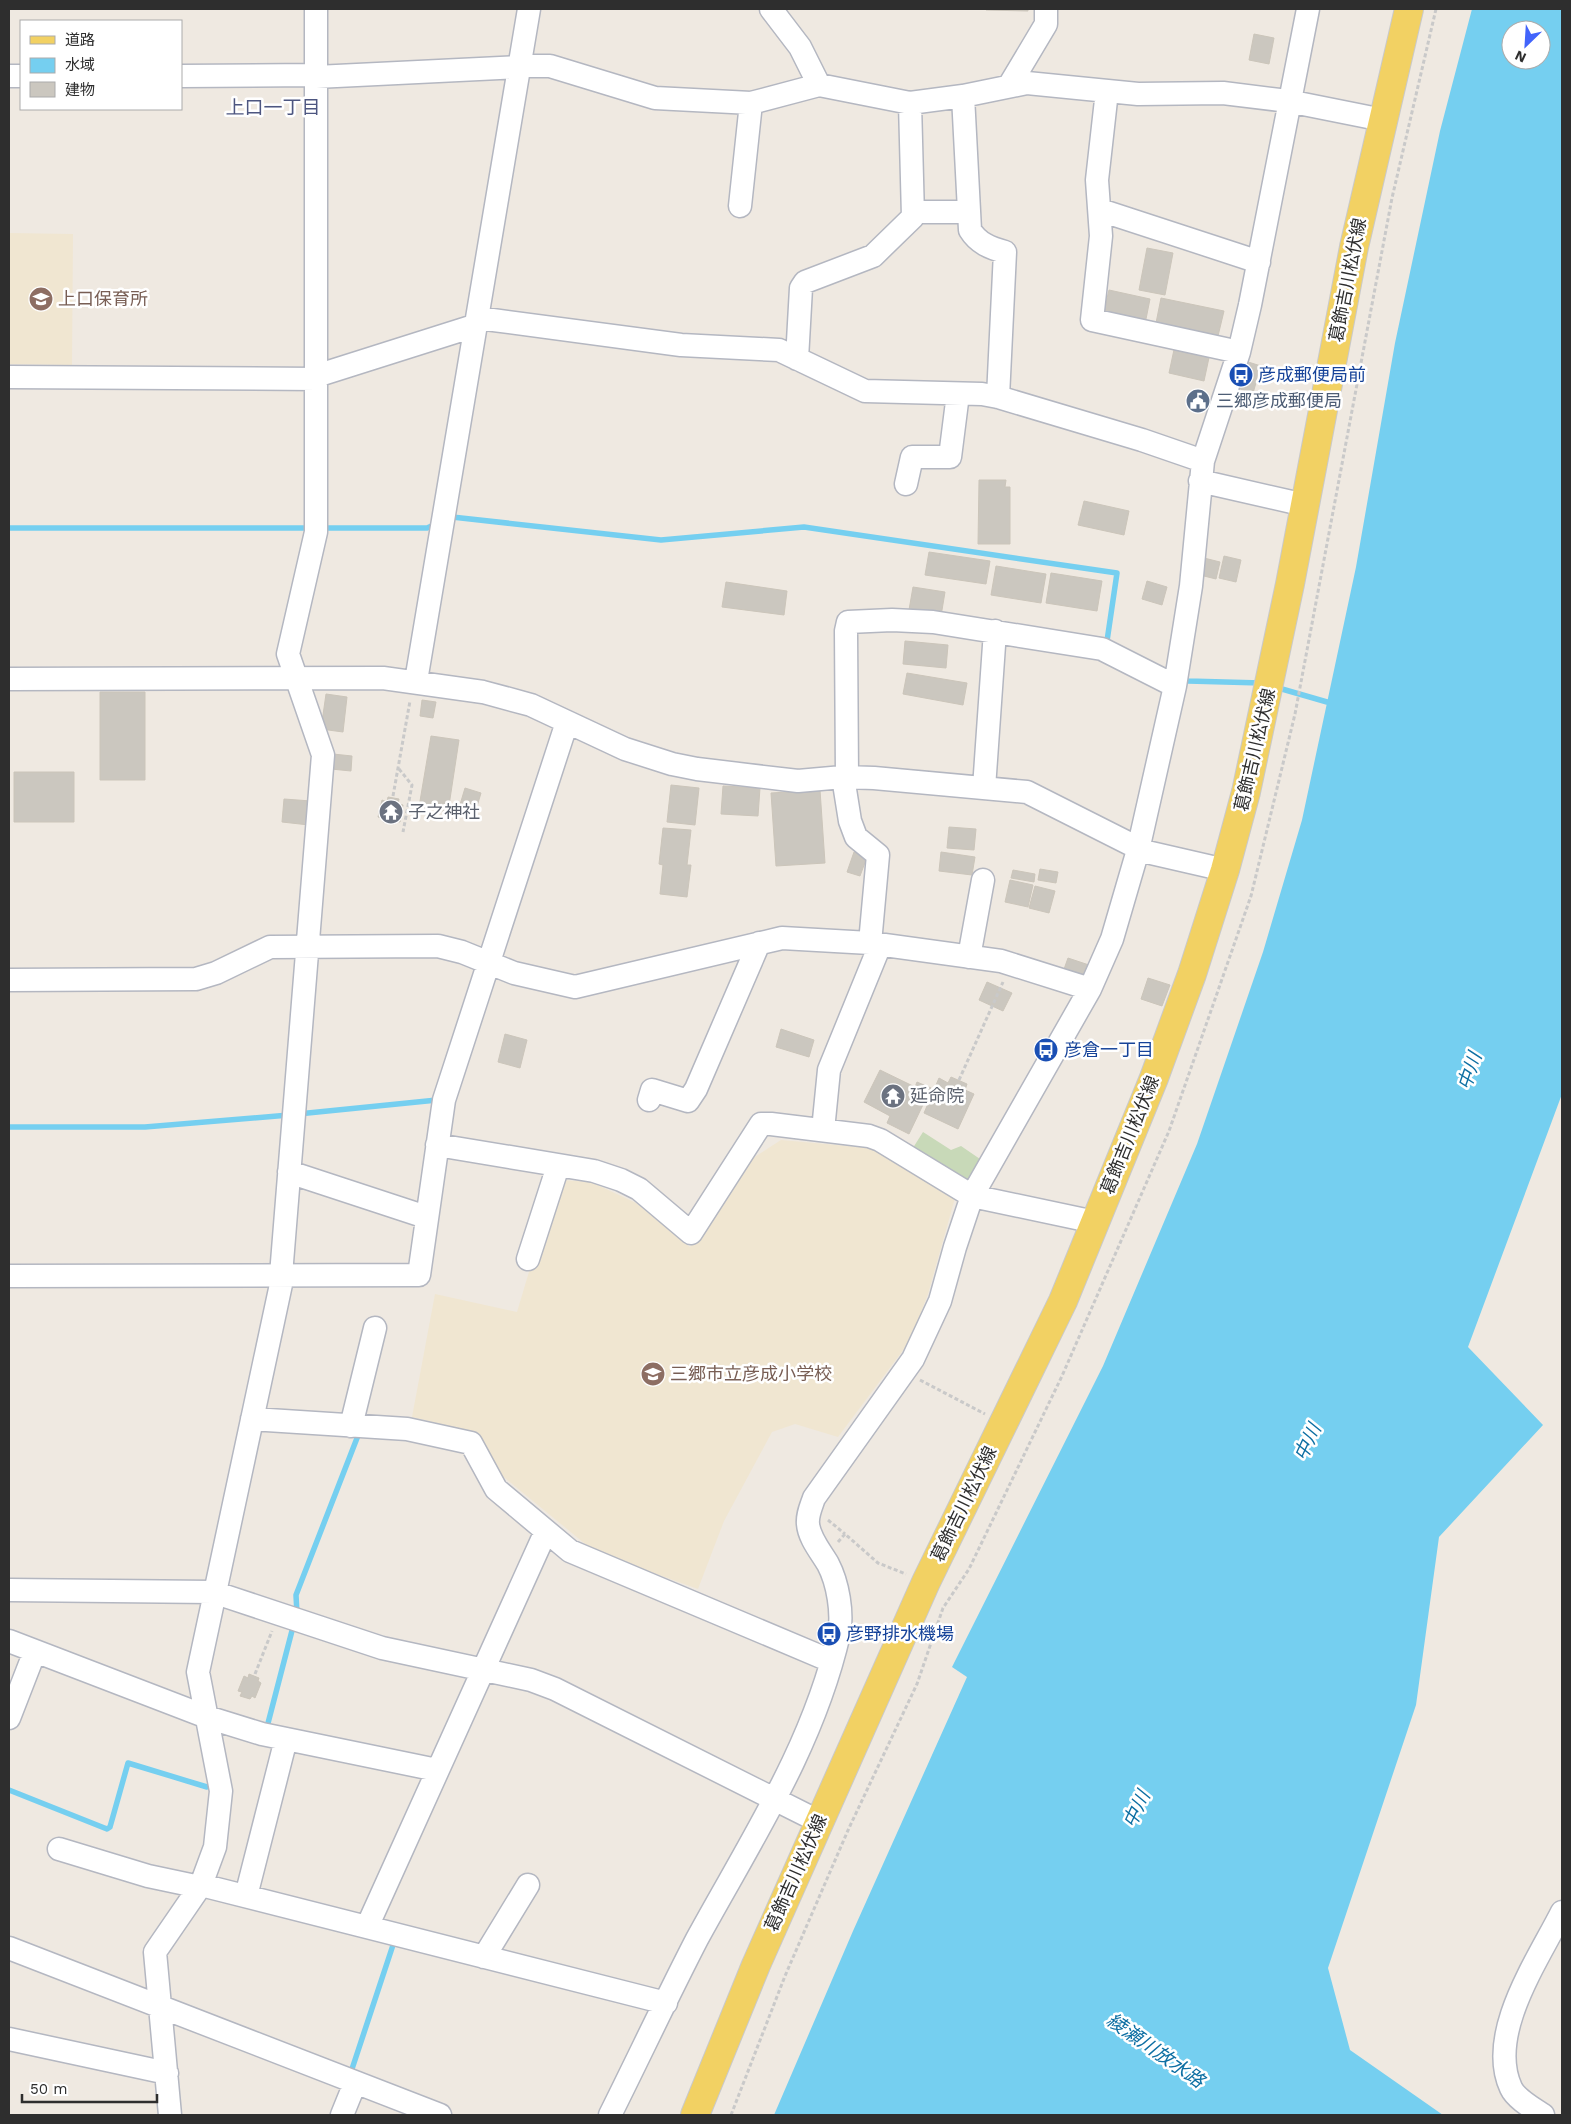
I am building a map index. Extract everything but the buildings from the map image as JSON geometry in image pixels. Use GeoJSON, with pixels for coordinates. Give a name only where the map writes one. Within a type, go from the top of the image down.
{"type":"FeatureCollection","features":[{"type":"Feature","properties":{"kind":"main road","name":"葛飾吉川松伏線"},"geometry":{"type":"LineString","coordinates":[[695,2115],[756,1965],[818,1821],[926,1582],[1063,1301],[1154,1078],[1192,974],[1225,870],[1246,792],[1268,694],[1354,247],[1409,9]]}},
{"type":"Feature","properties":{"kind":"street"},"geometry":{"type":"LineString","coordinates":[[170,2115],[161,2007],[154,1952],[201,1886],[215,1846],[221,1791],[198,1672],[213,1592],[282,1275],[306,946],[323,755],[288,654],[316,532],[316,9]]}},
{"type":"Feature","properties":{"kind":"street"},"geometry":{"type":"LineString","coordinates":[[415,681],[478,322],[529,9]]}},
{"type":"Feature","properties":{"kind":"street"},"geometry":{"type":"LineString","coordinates":[[771,9],[800,47],[818,85]]}},
{"type":"Feature","properties":{"kind":"street"},"geometry":{"type":"LineString","coordinates":[[1009,86],[1046,24],[1046,9]]}},
{"type":"Feature","properties":{"kind":"street"},"geometry":{"type":"LineString","coordinates":[[610,2115],[698,1938],[776,1800],[816,1704],[831,1661],[839,1632],[839,1610],[835,1584],[808,1525],[808,1513],[814,1498],[913,1359],[940,1301],[972,1196],[1090,989],[1112,939],[1138,849],[1175,686],[1191,586],[1201,471],[1239,352],[1308,9]]}},
{"type":"Feature","properties":{"kind":"street"},"geometry":{"type":"LineString","coordinates":[[182,76],[316,76],[550,66],[655,98],[751,103],[818,85],[910,103],[962,96],[1027,82],[1138,94],[1223,93],[1288,101],[1383,120]]}},
{"type":"Feature","properties":{"kind":"street"},"geometry":{"type":"LineString","coordinates":[[1107,91],[1097,180],[1101,236],[1092,320],[1239,352]]}},
{"type":"Feature","properties":{"kind":"street"},"geometry":{"type":"LineString","coordinates":[[962,96],[970,230],[974,238],[993,249],[1005,252],[998,397]]}},
{"type":"Feature","properties":{"kind":"street"},"geometry":{"type":"LineString","coordinates":[[740,206],[751,103]]}},
{"type":"Feature","properties":{"kind":"street"},"geometry":{"type":"LineString","coordinates":[[797,359],[801,288],[805,282],[873,256],[913,217],[910,103]]}},
{"type":"Feature","properties":{"kind":"street"},"geometry":{"type":"LineString","coordinates":[[1100,210],[1258,262]]}},
{"type":"Feature","properties":{"kind":"street"},"geometry":{"type":"LineString","coordinates":[[913,212],[969,212]]}},
{"type":"Feature","properties":{"kind":"street"},"geometry":{"type":"LineString","coordinates":[[9,377],[316,378],[478,322],[681,344],[779,350],[865,391],[998,397],[1142,440],[1201,471],[1305,505]]}},
{"type":"Feature","properties":{"kind":"street"},"geometry":{"type":"LineString","coordinates":[[906,484],[912,457],[950,457],[958,394]]}},
{"type":"Feature","properties":{"kind":"street"},"geometry":{"type":"LineString","coordinates":[[823,1130],[829,1070],[875,944],[878,855],[856,837],[850,821],[845,777],[846,632],[848,622],[925,622],[995,630],[1102,649],[1175,686]]}},
{"type":"Feature","properties":{"kind":"street"},"geometry":{"type":"LineString","coordinates":[[984,788],[995,630]]}},
{"type":"Feature","properties":{"kind":"street"},"geometry":{"type":"LineString","coordinates":[[9,678],[295,677],[415,681],[483,692],[531,705],[626,749],[689,768],[798,781],[845,777],[1027,792],[1138,849],[1225,870]]}},
{"type":"Feature","properties":{"kind":"street"},"geometry":{"type":"LineString","coordinates":[[9,1276],[419,1275],[444,1100],[567,722]]}},
{"type":"Feature","properties":{"kind":"street"},"geometry":{"type":"LineString","coordinates":[[969,957],[983,880]]}},
{"type":"Feature","properties":{"kind":"street"},"geometry":{"type":"LineString","coordinates":[[9,980],[196,979],[216,973],[270,947],[438,946],[514,973],[582,987],[782,938],[875,944],[969,957],[1011,964],[1090,989]]}},
{"type":"Feature","properties":{"kind":"street"},"geometry":{"type":"LineString","coordinates":[[649,1100],[652,1090],[688,1100],[696,1089],[759,943]]}},
{"type":"Feature","properties":{"kind":"street"},"geometry":{"type":"LineString","coordinates":[[437,1145],[594,1171],[639,1189],[691,1233],[761,1124],[823,1130],[869,1136],[880,1140],[972,1196],[1095,1222]]}},
{"type":"Feature","properties":{"kind":"street"},"geometry":{"type":"LineString","coordinates":[[528,1259],[558,1166]]}},
{"type":"Feature","properties":{"kind":"street"},"geometry":{"type":"LineString","coordinates":[[289,1172],[426,1216]]}},
{"type":"Feature","properties":{"kind":"street"},"geometry":{"type":"LineString","coordinates":[[351,1426],[375,1328]]}},
{"type":"Feature","properties":{"kind":"street"},"geometry":{"type":"LineString","coordinates":[[252,1419],[407,1429],[471,1443],[496,1489],[570,1551],[831,1661]]}},
{"type":"Feature","properties":{"kind":"street"},"geometry":{"type":"LineString","coordinates":[[367,1927],[482,1668],[546,1530]]}},
{"type":"Feature","properties":{"kind":"street"},"geometry":{"type":"LineString","coordinates":[[9,1590],[213,1592],[382,1648],[531,1680],[555,1689],[818,1821]]}},
{"type":"Feature","properties":{"kind":"street"},"geometry":{"type":"LineString","coordinates":[[9,1641],[207,1717],[262,1734],[437,1770]]}},
{"type":"Feature","properties":{"kind":"street"},"geometry":{"type":"LineString","coordinates":[[9,1718],[35,1652]]}},
{"type":"Feature","properties":{"kind":"street"},"geometry":{"type":"LineString","coordinates":[[246,1896],[286,1739]]}},
{"type":"Feature","properties":{"kind":"street"},"geometry":{"type":"LineString","coordinates":[[59,1850],[148,1876],[246,1896],[666,2003]]}},
{"type":"Feature","properties":{"kind":"street"},"geometry":{"type":"LineString","coordinates":[[484,1957],[528,1885]]}},
{"type":"Feature","properties":{"kind":"street"},"geometry":{"type":"LineString","coordinates":[[1543,2115],[1511,2090],[1505,2062],[1505,2041],[1512,2012],[1562,1912]]}},
{"type":"Feature","properties":{"kind":"street"},"geometry":{"type":"LineString","coordinates":[[9,1948],[440,2115]]}},
{"type":"Feature","properties":{"kind":"street"},"geometry":{"type":"LineString","coordinates":[[9,2039],[167,2073]]}},
{"type":"Feature","properties":{"kind":"street"},"geometry":{"type":"LineString","coordinates":[[342,2115],[355,2083]]}},
{"type":"Feature","properties":{"kind":"path"},"geometry":{"type":"LineString","coordinates":[[393,796],[415,681]]}},
{"type":"Feature","properties":{"kind":"path"},"geometry":{"type":"LineString","coordinates":[[398,768],[412,785],[403,832]]}},
{"type":"Feature","properties":{"kind":"path"},"geometry":{"type":"LineString","coordinates":[[959,1080],[1011,964]]}},
{"type":"Feature","properties":{"kind":"path"},"geometry":{"type":"LineString","coordinates":[[904,1371],[1004,1424]]}},
{"type":"Feature","properties":{"kind":"path"},"geometry":{"type":"LineString","coordinates":[[828,1520],[878,1563],[926,1582]]}},
{"type":"Feature","properties":{"kind":"path"},"geometry":{"type":"LineString","coordinates":[[824,1558],[845,1534]]}},
{"type":"Feature","properties":{"kind":"path"},"geometry":{"type":"LineString","coordinates":[[255,1674],[279,1613]]}},
{"type":"Feature","properties":{"kind":"shaded area","name":"上口保育所"},"geometry":{"type":"Polygon","coordinates":[[[9,233],[73,234],[72,365],[9,364],[9,233]]]}},
{"type":"Feature","properties":{"kind":"shaded area","name":"三郷市立彦成小学校"},"geometry":{"type":"Polygon","coordinates":[[[781,1140],[870,1148],[955,1198],[928,1294],[910,1341],[838,1437],[795,1424],[772,1432],[724,1521],[698,1589],[595,1552],[494,1469],[476,1433],[412,1417],[435,1294],[517,1312],[548,1208],[560,1180],[591,1182],[636,1203],[690,1247],[742,1165],[781,1140]]]}},
{"type":"Feature","properties":{"kind":"green space"},"geometry":{"type":"Polygon","coordinates":[[[923,1132],[951,1150],[961,1146],[980,1159],[967,1181],[911,1151],[923,1132]]]}},
{"type":"Feature","properties":{"kind":"water"},"geometry":{"type":"Polygon","coordinates":[[[1472,9],[1562,9],[1562,1094],[1468,1347],[1543,1425],[1439,1537],[1416,1705],[1328,1968],[1350,2050],[1443,2115],[774,2115],[853,1931],[967,1677],[952,1667],[1103,1366],[1197,1144],[1263,952],[1302,820],[1356,567],[1395,343],[1440,131],[1472,9]]]}},
{"type":"Feature","properties":{"kind":"waterway"},"geometry":{"type":"LineString","coordinates":[[449,518],[661,540],[804,527],[1117,573],[1107,641],[1112,644]]}},
{"type":"Feature","properties":{"kind":"waterway"},"geometry":{"type":"LineString","coordinates":[[321,528],[427,528],[436,524]]}},
{"type":"Feature","properties":{"kind":"waterway"},"geometry":{"type":"LineString","coordinates":[[9,528],[312,528]]}},
{"type":"Feature","properties":{"kind":"waterway"},"geometry":{"type":"LineString","coordinates":[[1181,679],[1188,681],[1261,683]]}},
{"type":"Feature","properties":{"kind":"waterway"},"geometry":{"type":"LineString","coordinates":[[1275,687],[1327,702]]}},
{"type":"Feature","properties":{"kind":"waterway"},"geometry":{"type":"LineString","coordinates":[[298,1114],[437,1100]]}},
{"type":"Feature","properties":{"kind":"waterway"},"geometry":{"type":"LineString","coordinates":[[9,1127],[145,1127],[289,1115]]}},
{"type":"Feature","properties":{"kind":"waterway"},"geometry":{"type":"LineString","coordinates":[[297,1614],[296,1595],[359,1433]]}},
{"type":"Feature","properties":{"kind":"waterway"},"geometry":{"type":"LineString","coordinates":[[264,1727],[267,1727],[294,1623]]}},
{"type":"Feature","properties":{"kind":"waterway"},"geometry":{"type":"LineString","coordinates":[[9,1790],[107,1829],[110,1827],[128,1763],[207,1787],[210,1786],[210,1782]]}},
{"type":"Feature","properties":{"kind":"waterway"},"geometry":{"type":"LineString","coordinates":[[351,2072],[394,1942]]}},
{"type":"Feature","properties":{"kind":"place","name":"上口保育所"},"geometry":{"type":"Point","coordinates":[41,299]}},
{"type":"Feature","properties":{"kind":"place","name":"彦成郵便局前"},"geometry":{"type":"Point","coordinates":[1241,375]}},
{"type":"Feature","properties":{"kind":"place","name":"三郷彦成郵便局"},"geometry":{"type":"Point","coordinates":[1198,401]}},
{"type":"Feature","properties":{"kind":"place","name":"子之神社"},"geometry":{"type":"Point","coordinates":[391,812]}},
{"type":"Feature","properties":{"kind":"place","name":"彦倉一丁目"},"geometry":{"type":"Point","coordinates":[1046,1050]}},
{"type":"Feature","properties":{"kind":"place","name":"延命院"},"geometry":{"type":"Point","coordinates":[893,1096]}},
{"type":"Feature","properties":{"kind":"place","name":"三郷市立彦成小学校"},"geometry":{"type":"Point","coordinates":[653,1374]}},
{"type":"Feature","properties":{"kind":"place","name":"彦野排水機場"},"geometry":{"type":"Point","coordinates":[829,1634]}},
{"type":"Feature","properties":{"kind":"district","name":"上口一丁目"},"geometry":{"type":"Point","coordinates":[273,107]}},
{"type":"Feature","properties":{"kind":"water label","name":"中川"},"geometry":{"type":"Point","coordinates":[1469,1071]}},
{"type":"Feature","properties":{"kind":"water label","name":"中川"},"geometry":{"type":"Point","coordinates":[1307,1442]}},
{"type":"Feature","properties":{"kind":"water label","name":"中川"},"geometry":{"type":"Point","coordinates":[1136,1809]}},
{"type":"Feature","properties":{"kind":"water label","name":"綾瀬川放水路"},"geometry":{"type":"Point","coordinates":[1156,2050]}}]}
